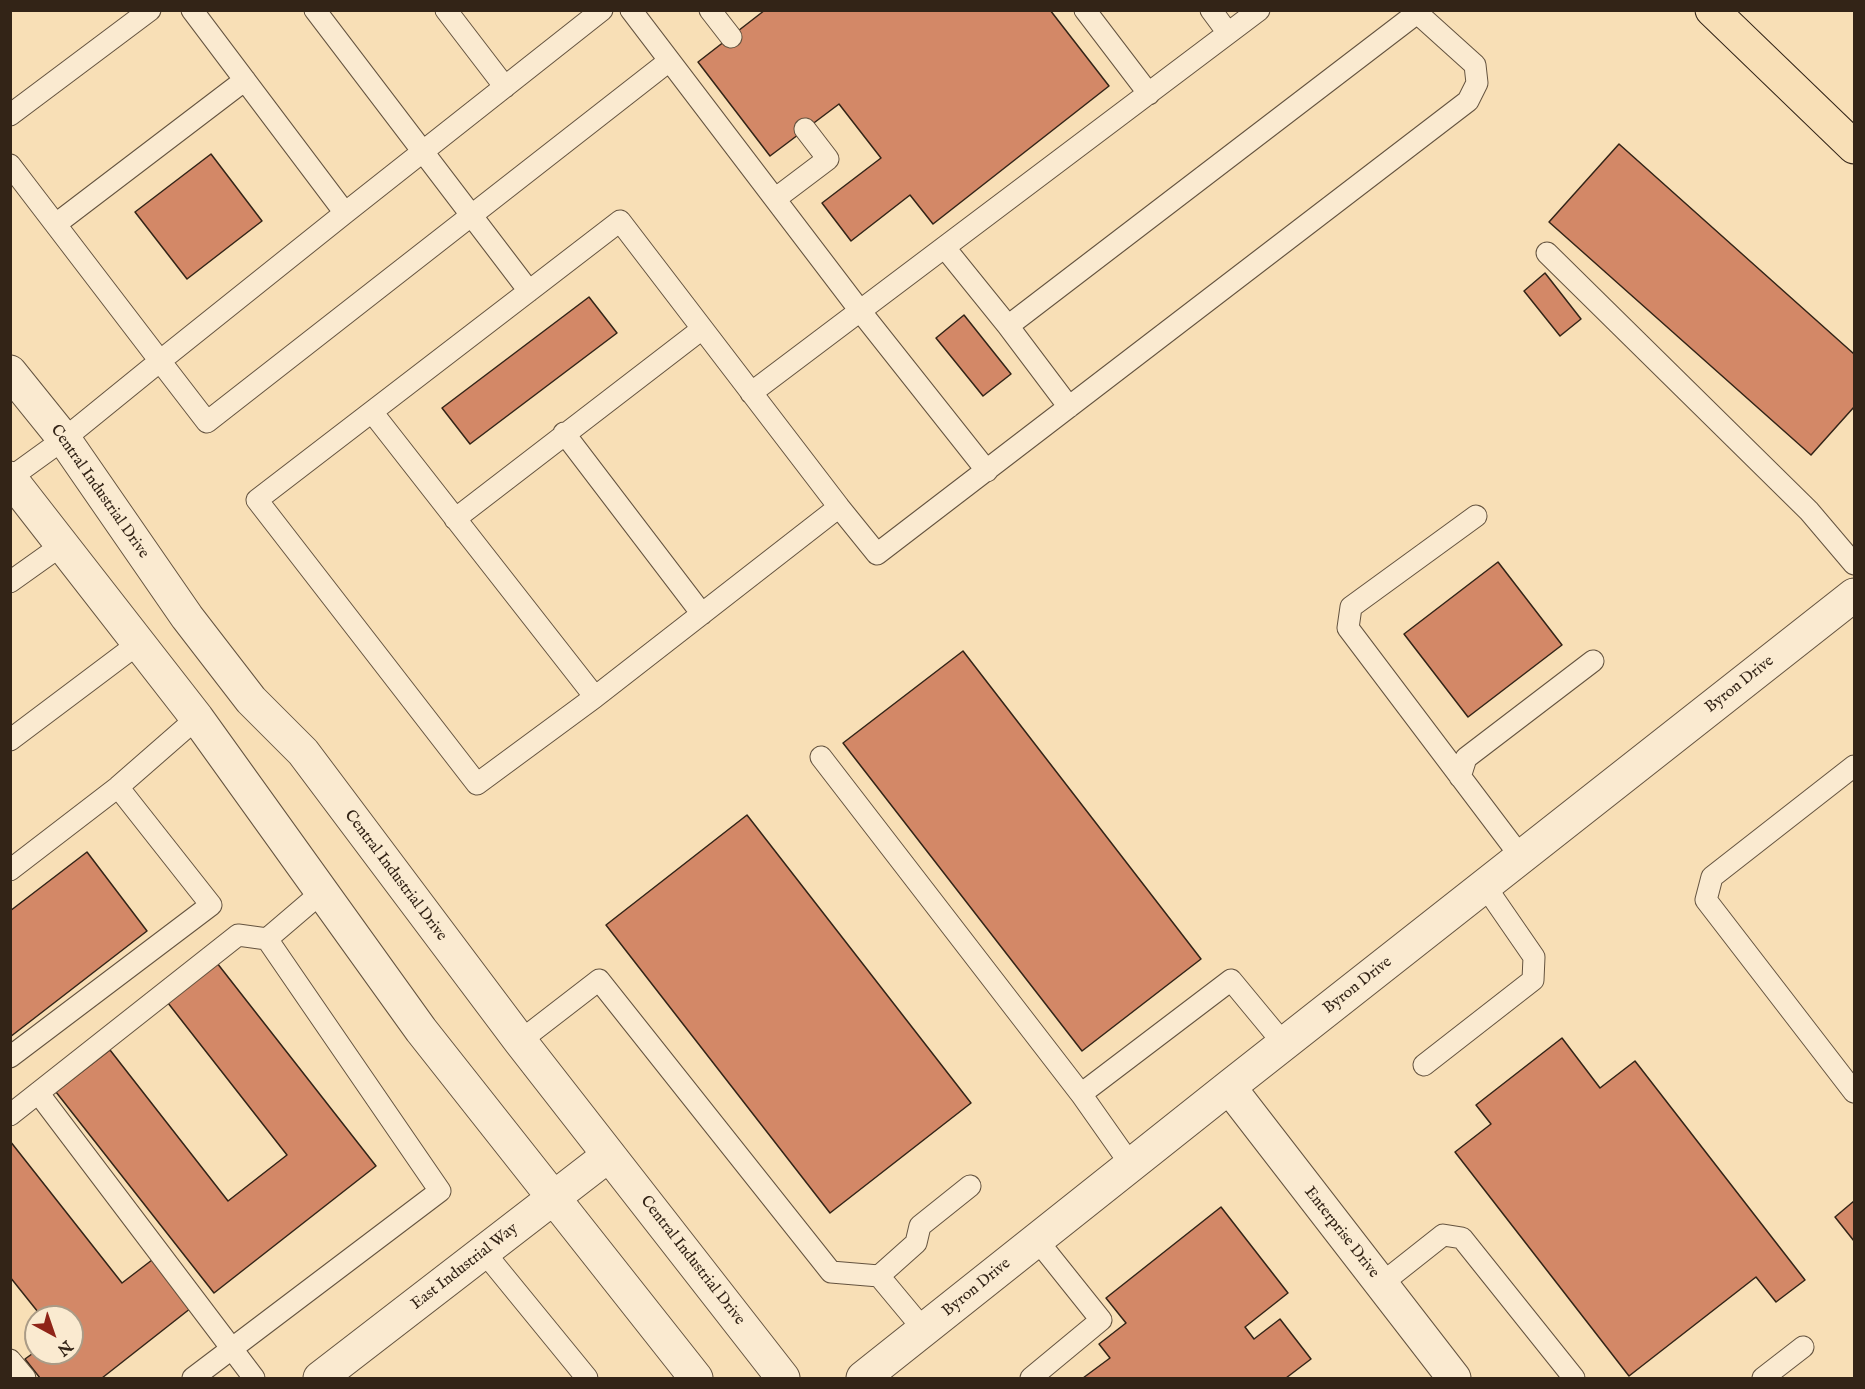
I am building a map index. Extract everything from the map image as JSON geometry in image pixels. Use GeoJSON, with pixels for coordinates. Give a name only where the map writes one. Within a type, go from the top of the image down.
{"type":"FeatureCollection","features":[{"type":"Feature","properties":{"kind":"highway"},"geometry":{"type":"LineString","coordinates":[[1712,10],[1854,147]]}},
{"type":"Feature","properties":{"kind":"street","name":"Central Industrial Drive"},"geometry":{"type":"LineString","coordinates":[[10,372],[64,439],[187,617],[251,700],[303,752],[520,1041],[783,1378]]}},
{"type":"Feature","properties":{"kind":"street"},"geometry":{"type":"LineString","coordinates":[[10,478],[197,718],[421,1030],[696,1378]]}},
{"type":"Feature","properties":{"kind":"street","name":"Byron Drive"},"geometry":{"type":"LineString","coordinates":[[863,1378],[1854,595]]}},
{"type":"Feature","properties":{"kind":"street","name":"Enterprise Drive"},"geometry":{"type":"LineString","coordinates":[[1229,1087],[1454,1378]]}},
{"type":"Feature","properties":{"kind":"street","name":"East Industrial Way"},"geometry":{"type":"LineString","coordinates":[[320,1378],[609,1155]]}},
{"type":"Feature","properties":{"kind":"lane"},"geometry":{"type":"LineString","coordinates":[[10,115],[150,10]]}},
{"type":"Feature","properties":{"kind":"lane"},"geometry":{"type":"LineString","coordinates":[[192,10],[345,213]]}},
{"type":"Feature","properties":{"kind":"lane"},"geometry":{"type":"LineString","coordinates":[[315,10],[529,291]]}},
{"type":"Feature","properties":{"kind":"lane"},"geometry":{"type":"LineString","coordinates":[[446,10],[505,87]]}},
{"type":"Feature","properties":{"kind":"lane"},"geometry":{"type":"LineString","coordinates":[[631,10],[861,312],[987,471]]}},
{"type":"Feature","properties":{"kind":"lane"},"geometry":{"type":"LineString","coordinates":[[710,10],[731,37]]}},
{"type":"Feature","properties":{"kind":"lane"},"geometry":{"type":"LineString","coordinates":[[1085,10],[1149,94]]}},
{"type":"Feature","properties":{"kind":"lane"},"geometry":{"type":"LineString","coordinates":[[1211,10],[1228,33]]}},
{"type":"Feature","properties":{"kind":"lane"},"geometry":{"type":"LineString","coordinates":[[751,393],[1259,10]]}},
{"type":"Feature","properties":{"kind":"lane"},"geometry":{"type":"LineString","coordinates":[[839,507],[595,697],[477,784],[257,500],[620,221],[877,554],[1468,101],[1477,83],[1475,64],[1416,12],[1008,326]]}},
{"type":"Feature","properties":{"kind":"lane"},"geometry":{"type":"LineString","coordinates":[[10,478],[64,439],[505,87],[588,14]]}},
{"type":"Feature","properties":{"kind":"lane"},"geometry":{"type":"LineString","coordinates":[[10,165],[207,422],[669,61]]}},
{"type":"Feature","properties":{"kind":"lane"},"geometry":{"type":"LineString","coordinates":[[56,224],[245,81]]}},
{"type":"Feature","properties":{"kind":"lane"},"geometry":{"type":"LineString","coordinates":[[775,199],[828,159],[805,129]]}},
{"type":"Feature","properties":{"kind":"lane"},"geometry":{"type":"LineString","coordinates":[[945,248],[1069,407]]}},
{"type":"Feature","properties":{"kind":"lane"},"geometry":{"type":"LineString","coordinates":[[1547,252],[1809,511],[1854,564]]}},
{"type":"Feature","properties":{"kind":"lane"},"geometry":{"type":"LineString","coordinates":[[454,519],[702,329]]}},
{"type":"Feature","properties":{"kind":"lane"},"geometry":{"type":"LineString","coordinates":[[372,412],[595,697]]}},
{"type":"Feature","properties":{"kind":"lane"},"geometry":{"type":"LineString","coordinates":[[564,433],[702,614]]}},
{"type":"Feature","properties":{"kind":"lane"},"geometry":{"type":"LineString","coordinates":[[1476,516],[1351,607],[1348,628],[1521,858]]}},
{"type":"Feature","properties":{"kind":"lane"},"geometry":{"type":"LineString","coordinates":[[10,582],[62,545]]}},
{"type":"Feature","properties":{"kind":"lane"},"geometry":{"type":"LineString","coordinates":[[10,740],[139,643]]}},
{"type":"Feature","properties":{"kind":"lane"},"geometry":{"type":"LineString","coordinates":[[1460,777],[1466,758],[1593,661]]}},
{"type":"Feature","properties":{"kind":"lane"},"geometry":{"type":"LineString","coordinates":[[10,870],[118,787],[197,718]]}},
{"type":"Feature","properties":{"kind":"lane"},"geometry":{"type":"LineString","coordinates":[[820,758],[1081,1094],[1131,1165]]}},
{"type":"Feature","properties":{"kind":"lane"},"geometry":{"type":"LineString","coordinates":[[1854,766],[1712,877],[1706,900],[1854,1092]]}},
{"type":"Feature","properties":{"kind":"lane"},"geometry":{"type":"LineString","coordinates":[[10,1057],[211,905],[118,787]]}},
{"type":"Feature","properties":{"kind":"lane"},"geometry":{"type":"LineString","coordinates":[[1424,1065],[1533,980],[1534,957],[1485,886]]}},
{"type":"Feature","properties":{"kind":"lane"},"geometry":{"type":"LineString","coordinates":[[267,939],[322,892]]}},
{"type":"Feature","properties":{"kind":"lane"},"geometry":{"type":"LineString","coordinates":[[10,1115],[238,935],[267,939],[440,1191],[194,1378]]}},
{"type":"Feature","properties":{"kind":"lane"},"geometry":{"type":"LineString","coordinates":[[520,1041],[599,980],[831,1272],[879,1276],[924,1330]]}},
{"type":"Feature","properties":{"kind":"lane"},"geometry":{"type":"LineString","coordinates":[[1081,1094],[1231,980],[1284,1044]]}},
{"type":"Feature","properties":{"kind":"lane"},"geometry":{"type":"LineString","coordinates":[[39,1094],[254,1378]]}},
{"type":"Feature","properties":{"kind":"lane"},"geometry":{"type":"LineString","coordinates":[[879,1276],[916,1243],[920,1226],[970,1186]]}},
{"type":"Feature","properties":{"kind":"lane"},"geometry":{"type":"LineString","coordinates":[[1381,1284],[1443,1235],[1461,1238],[1574,1378]]}},
{"type":"Feature","properties":{"kind":"lane"},"geometry":{"type":"LineString","coordinates":[[1031,1378],[1101,1320],[1037,1240]]}},
{"type":"Feature","properties":{"kind":"lane"},"geometry":{"type":"LineString","coordinates":[[484,1252],[587,1378]]}},
{"type":"Feature","properties":{"kind":"lane"},"geometry":{"type":"LineString","coordinates":[[1763,1378],[1803,1347]]}},
{"type":"Feature","properties":{"kind":"lane"},"geometry":{"type":"LineString","coordinates":[[10,1360],[24,1378]]}},
{"type":"Feature","properties":{"kind":"building"},"geometry":{"type":"Polygon","coordinates":[[[765,10],[1050,10],[1109,86],[933,224],[910,195],[851,241],[822,203],[881,158],[839,104],[770,156],[698,62],[765,10]]]}},
{"type":"Feature","properties":{"kind":"building"},"geometry":{"type":"Polygon","coordinates":[[[1619,144],[1854,354],[1854,407],[1811,455],[1549,222],[1619,144]]]}},
{"type":"Feature","properties":{"kind":"building"},"geometry":{"type":"Polygon","coordinates":[[[211,154],[262,221],[187,279],[135,212],[211,154]]]}},
{"type":"Feature","properties":{"kind":"building"},"geometry":{"type":"Polygon","coordinates":[[[1545,273],[1581,319],[1560,336],[1524,291],[1545,273]]]}},
{"type":"Feature","properties":{"kind":"building"},"geometry":{"type":"Polygon","coordinates":[[[589,297],[617,333],[470,444],[442,408],[589,297]]]}},
{"type":"Feature","properties":{"kind":"building"},"geometry":{"type":"Polygon","coordinates":[[[964,315],[1011,374],[983,396],[936,338],[964,315]]]}},
{"type":"Feature","properties":{"kind":"building"},"geometry":{"type":"Polygon","coordinates":[[[1498,562],[1562,645],[1468,717],[1404,634],[1498,562]]]}},
{"type":"Feature","properties":{"kind":"building"},"geometry":{"type":"Polygon","coordinates":[[[963,651],[1201,959],[1082,1051],[843,743],[963,651]]]}},
{"type":"Feature","properties":{"kind":"building"},"geometry":{"type":"Polygon","coordinates":[[[747,815],[971,1103],[830,1213],[606,925],[747,815]]]}},
{"type":"Feature","properties":{"kind":"building"},"geometry":{"type":"Polygon","coordinates":[[[87,852],[147,931],[10,1037],[10,911],[87,852]]]}},
{"type":"Feature","properties":{"kind":"building"},"geometry":{"type":"Polygon","coordinates":[[[217,963],[376,1166],[214,1293],[56,1092],[110,1050],[228,1201],[287,1155],[168,1003],[217,963]]]}},
{"type":"Feature","properties":{"kind":"building"},"geometry":{"type":"Polygon","coordinates":[[[1562,1038],[1600,1088],[1635,1061],[1805,1280],[1776,1302],[1756,1277],[1629,1376],[1455,1152],[1491,1124],[1476,1105],[1562,1038]]]}},
{"type":"Feature","properties":{"kind":"building"},"geometry":{"type":"Polygon","coordinates":[[[10,1141],[122,1283],[152,1260],[191,1308],[102,1378],[40,1378],[30,1365],[84,1365],[84,1305],[32,1305],[10,1277],[10,1141]]]}},
{"type":"Feature","properties":{"kind":"building"},"geometry":{"type":"Polygon","coordinates":[[[1854,1201],[1854,1241],[1835,1217],[1854,1201]]]}},
{"type":"Feature","properties":{"kind":"building"},"geometry":{"type":"Polygon","coordinates":[[[1221,1207],[1288,1293],[1245,1327],[1254,1339],[1280,1319],[1311,1359],[1286,1378],[1083,1378],[1110,1358],[1099,1344],[1126,1323],[1106,1298],[1221,1207]]]}}]}
